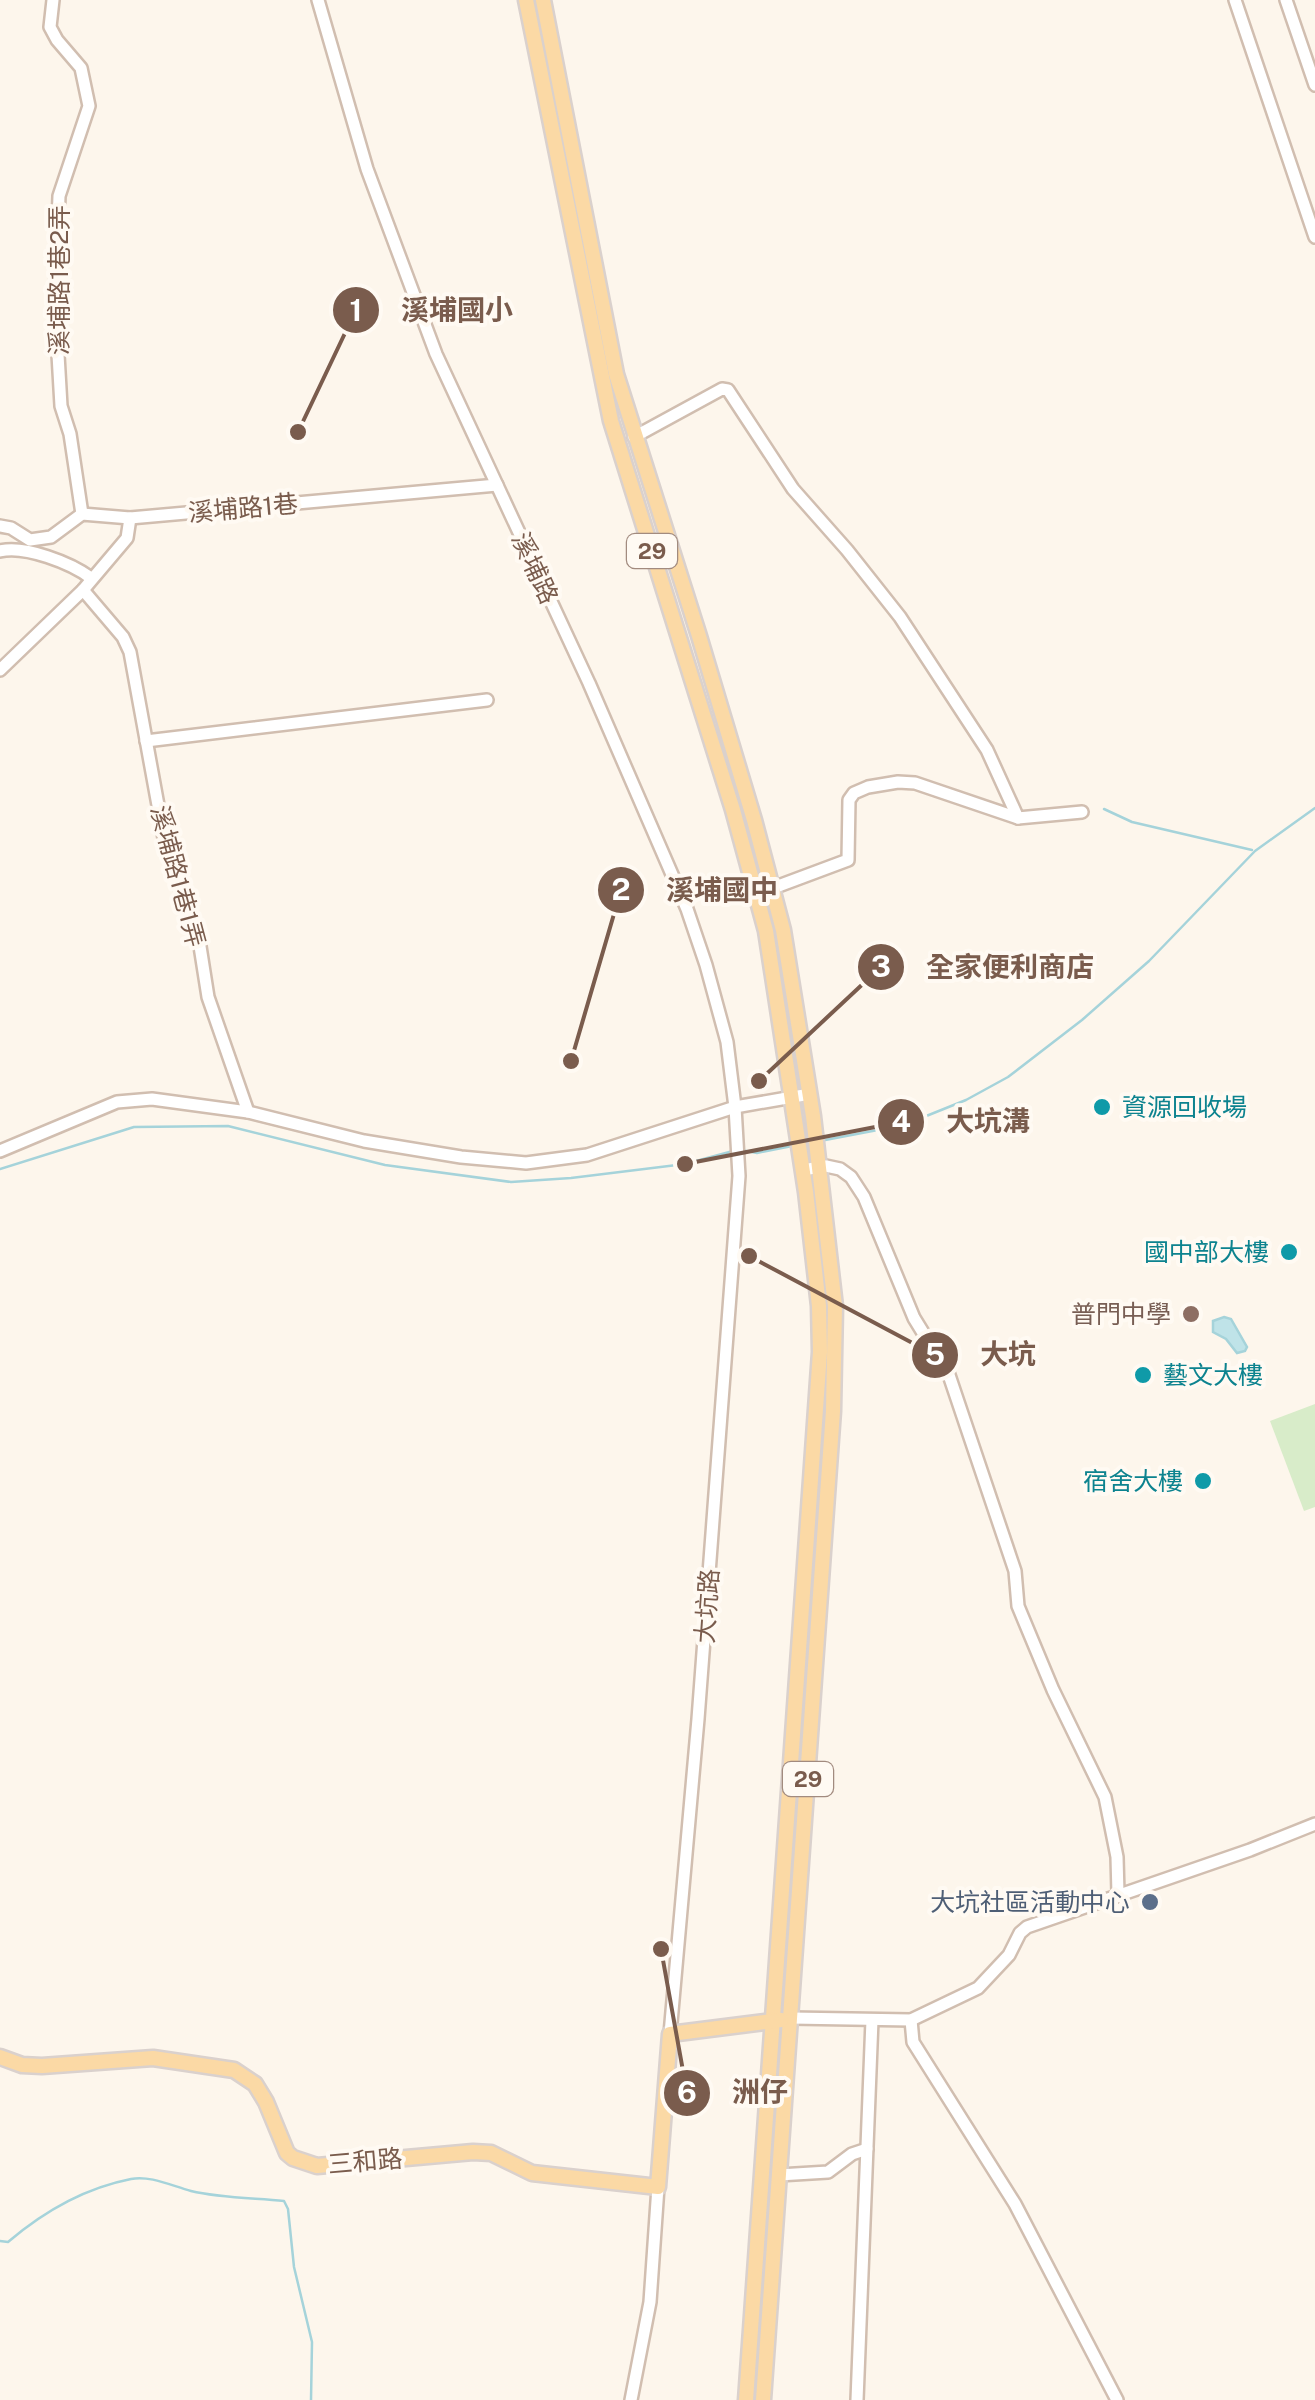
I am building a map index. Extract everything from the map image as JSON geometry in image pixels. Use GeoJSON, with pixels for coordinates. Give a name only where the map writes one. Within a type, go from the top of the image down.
{"type":"FeatureCollection","features":[{"type":"Feature","properties":{"kind":"main road","name":"29"},"geometry":{"type":"LineString","coordinates":[[526,0],[600,377],[753,876],[766,931],[794,1097],[820,1306],[820,1352],[746,2400]]}},
{"type":"Feature","properties":{"kind":"main road","name":"29"},"geometry":{"type":"LineString","coordinates":[[543,0],[616,374],[700,636],[773,888],[814,1116],[835,1306],[836,1353],[763,2400]]}},
{"type":"Feature","properties":{"kind":"main road"},"geometry":{"type":"LineString","coordinates":[[670,2034],[791,2018]]}},
{"type":"Feature","properties":{"kind":"main road","name":"大坑路"},"geometry":{"type":"LineString","coordinates":[[658,2187],[670,2034]]}},
{"type":"Feature","properties":{"kind":"main road","name":"三和路"},"geometry":{"type":"LineString","coordinates":[[0,2057],[42,2066],[153,2058],[234,2070],[250,2078],[261,2093],[288,2153],[317,2166],[492,2153],[532,2173],[658,2187]]}},
{"type":"Feature","properties":{"kind":"street","name":"溪埔路1巷2弄"},"geometry":{"type":"LineString","coordinates":[[53,0],[52,32],[82,68],[89,106],[59,196],[55,303],[61,406],[70,434],[82,514]]}},
{"type":"Feature","properties":{"kind":"street","name":"溪埔路"},"geometry":{"type":"LineString","coordinates":[[318,0],[367,169],[436,354],[589,683],[687,910],[727,1042],[737,1138]]}},
{"type":"Feature","properties":{"kind":"street"},"geometry":{"type":"LineString","coordinates":[[1235,0],[1315,237]]}},
{"type":"Feature","properties":{"kind":"street"},"geometry":{"type":"LineString","coordinates":[[1286,0],[1315,84]]}},
{"type":"Feature","properties":{"kind":"street"},"geometry":{"type":"LineString","coordinates":[[634,437],[728,390],[793,489],[847,550],[918,643],[987,750],[1018,818]]}},
{"type":"Feature","properties":{"kind":"street","name":"溪埔路1巷"},"geometry":{"type":"LineString","coordinates":[[82,514],[130,518],[496,485]]}},
{"type":"Feature","properties":{"kind":"street"},"geometry":{"type":"LineString","coordinates":[[0,526],[30,540],[50,537],[82,514]]}},
{"type":"Feature","properties":{"kind":"street"},"geometry":{"type":"LineString","coordinates":[[0,670],[83,590],[128,538],[130,518]]}},
{"type":"Feature","properties":{"kind":"street"},"geometry":{"type":"LineString","coordinates":[[0,551],[11,548],[74,564],[91,578]]}},
{"type":"Feature","properties":{"kind":"street","name":"溪埔路1巷1弄"},"geometry":{"type":"LineString","coordinates":[[83,590],[130,652],[166,848],[198,940],[208,997],[248,1112]]}},
{"type":"Feature","properties":{"kind":"street"},"geometry":{"type":"LineString","coordinates":[[146,741],[487,700]]}},
{"type":"Feature","properties":{"kind":"street"},"geometry":{"type":"LineString","coordinates":[[773,888],[848,860],[848,800],[868,787],[915,783],[1018,818],[1082,812]]}},
{"type":"Feature","properties":{"kind":"street"},"geometry":{"type":"LineString","coordinates":[[0,1150],[117,1102],[152,1099],[248,1112],[364,1142],[526,1163],[586,1155],[735,1107],[810,1094]]}},
{"type":"Feature","properties":{"kind":"street","name":"大坑路"},"geometry":{"type":"LineString","coordinates":[[670,2034],[702,1661],[738,1176],[737,1138]]}},
{"type":"Feature","properties":{"kind":"street"},"geometry":{"type":"LineString","coordinates":[[802,1165],[819,1163],[851,1177],[864,1197],[914,1318],[949,1376],[1001,1524],[1015,1571],[1022,1618],[1052,1690],[1105,1797],[1117,1857],[1118,1894]]}},
{"type":"Feature","properties":{"kind":"street"},"geometry":{"type":"LineString","coordinates":[[791,2018],[910,2020],[978,1988],[1028,1927],[1315,1824]]}},
{"type":"Feature","properties":{"kind":"street"},"geometry":{"type":"LineString","coordinates":[[857,2400],[872,2020]]}},
{"type":"Feature","properties":{"kind":"street"},"geometry":{"type":"LineString","coordinates":[[910,2020],[913,2042],[1015,2204],[1118,2400]]}},
{"type":"Feature","properties":{"kind":"street"},"geometry":{"type":"LineString","coordinates":[[779,2174],[828,2172],[866,2149]]}},
{"type":"Feature","properties":{"kind":"street","name":"大坑路"},"geometry":{"type":"LineString","coordinates":[[631,2400],[650,2302],[658,2187]]}},
{"type":"Feature","properties":{"kind":"green space"},"geometry":{"type":"Polygon","coordinates":[[[1315,1404],[1315,1507],[1304,1511],[1270,1421],[1315,1404]]]}},
{"type":"Feature","properties":{"kind":"water"},"geometry":{"type":"Polygon","coordinates":[[[1231,1319],[1247,1347],[1245,1351],[1237,1353],[1226,1339],[1213,1332],[1213,1321],[1231,1319]]]}},
{"type":"Feature","properties":{"kind":"waterway"},"geometry":{"type":"LineString","coordinates":[[820,1141],[904,1125],[966,1100],[1008,1077],[1149,961],[1255,851],[1315,808]]}},
{"type":"Feature","properties":{"kind":"waterway"},"geometry":{"type":"LineString","coordinates":[[1104,809],[1132,822],[1252,850]]}},
{"type":"Feature","properties":{"kind":"waterway"},"geometry":{"type":"LineString","coordinates":[[0,1169],[134,1127],[228,1126],[385,1165],[511,1182],[685,1164],[733,1151]]}},
{"type":"Feature","properties":{"kind":"waterway"},"geometry":{"type":"LineString","coordinates":[[741,1150],[757,1153],[792,1146]]}},
{"type":"Feature","properties":{"kind":"waterway"},"geometry":{"type":"LineString","coordinates":[[0,2241],[8,2242],[35,2221],[81,2195],[138,2178],[214,2195],[284,2201],[294,2267],[312,2342],[311,2400]]}},
{"type":"Feature","properties":{"kind":"place","name":"溪埔國小"},"geometry":{"type":"Point","coordinates":[298,432]}},
{"type":"Feature","properties":{"kind":"place","name":"溪埔國中"},"geometry":{"type":"Point","coordinates":[571,1061]}},
{"type":"Feature","properties":{"kind":"place","name":"全家便利商店"},"geometry":{"type":"Point","coordinates":[759,1081]}},
{"type":"Feature","properties":{"kind":"place","name":"資源回收場"},"geometry":{"type":"Point","coordinates":[1102,1107]}},
{"type":"Feature","properties":{"kind":"place","name":"大坑溝"},"geometry":{"type":"Point","coordinates":[685,1164]}},
{"type":"Feature","properties":{"kind":"place","name":"國中部大樓"},"geometry":{"type":"Point","coordinates":[1289,1252]}},
{"type":"Feature","properties":{"kind":"place","name":"大坑"},"geometry":{"type":"Point","coordinates":[749,1256]}},
{"type":"Feature","properties":{"kind":"place","name":"普門中學"},"geometry":{"type":"Point","coordinates":[1191,1314]}},
{"type":"Feature","properties":{"kind":"place","name":"藝文大樓"},"geometry":{"type":"Point","coordinates":[1143,1375]}},
{"type":"Feature","properties":{"kind":"place","name":"宿舍大樓"},"geometry":{"type":"Point","coordinates":[1203,1481]}},
{"type":"Feature","properties":{"kind":"place","name":"大坑社區活動中心"},"geometry":{"type":"Point","coordinates":[1150,1902]}},
{"type":"Feature","properties":{"kind":"place","name":"洲仔"},"geometry":{"type":"Point","coordinates":[661,1949]}}]}
